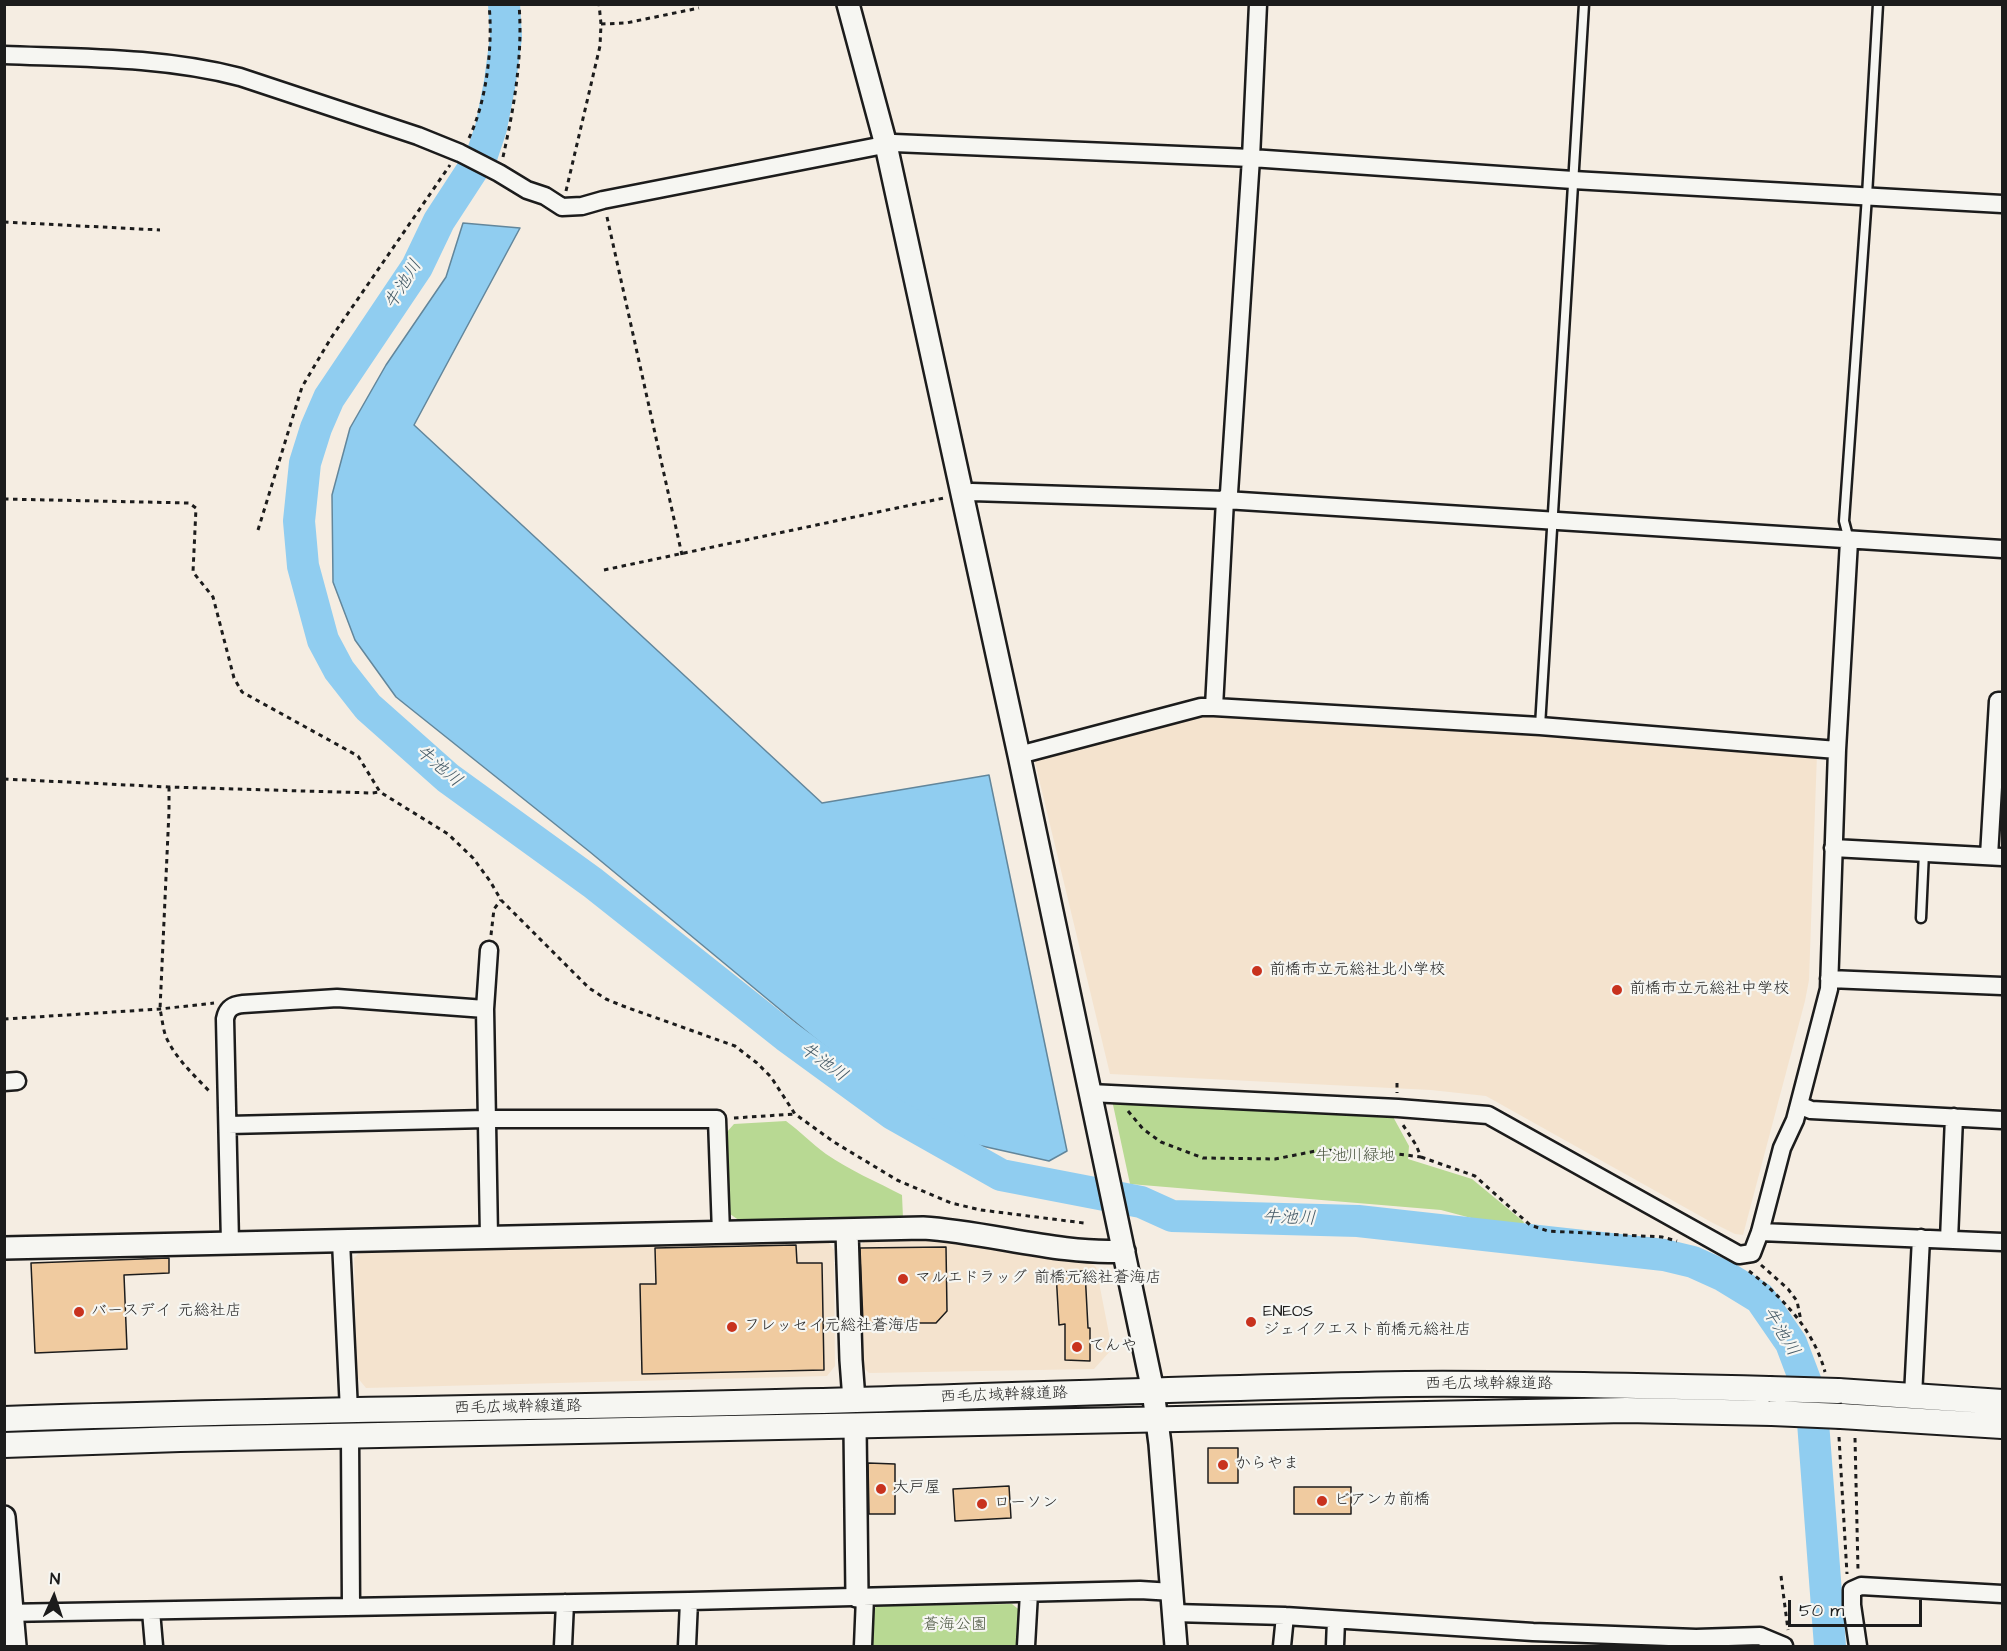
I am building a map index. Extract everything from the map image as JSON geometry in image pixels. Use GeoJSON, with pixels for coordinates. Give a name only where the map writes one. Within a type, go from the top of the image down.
{"type":"FeatureCollection","features":[{"type":"Feature","properties":{"kind":"main road","name":"西毛広域幹線道路"},"geometry":{"type":"LineString","coordinates":[[4,1419],[178,1413],[854,1401],[1408,1384],[1769,1389],[1833,1386],[1913,1396],[2002,1402]]}},
{"type":"Feature","properties":{"kind":"main road","name":"西毛広域幹線道路"},"geometry":{"type":"LineString","coordinates":[[4,1445],[1626,1410],[1772,1413],[1845,1427],[2002,1426]]}},
{"type":"Feature","properties":{"kind":"street"},"geometry":{"type":"LineString","coordinates":[[848,4],[886,145],[1153,1391],[1173,1592],[1176,1647]]}},
{"type":"Feature","properties":{"kind":"street"},"geometry":{"type":"LineString","coordinates":[[1214,706],[1225,500],[1229,493],[1251,158],[1258,4]]}},
{"type":"Feature","properties":{"kind":"street"},"geometry":{"type":"LineString","coordinates":[[4,55],[141,61],[210,69],[270,85],[418,136],[464,155],[562,207],[582,206],[894,143],[1251,158],[1573,180],[2002,204]]}},
{"type":"Feature","properties":{"kind":"street"},"geometry":{"type":"LineString","coordinates":[[961,495],[972,492],[1225,500],[2002,549]]}},
{"type":"Feature","properties":{"kind":"street"},"geometry":{"type":"LineString","coordinates":[[1090,1093],[1398,1108],[1488,1115],[1739,1255],[1752,1253],[1760,1232],[1782,1148],[1795,1120],[1829,989],[1837,750],[1849,541]]}},
{"type":"Feature","properties":{"kind":"street"},"geometry":{"type":"LineString","coordinates":[[1833,848],[1996,857],[1998,701],[2002,701]]}},
{"type":"Feature","properties":{"kind":"street"},"geometry":{"type":"LineString","coordinates":[[1018,755],[1201,707],[1214,706],[1539,726],[1837,750]]}},
{"type":"Feature","properties":{"kind":"street"},"geometry":{"type":"LineString","coordinates":[[489,950],[485,1009],[489,1237]]}},
{"type":"Feature","properties":{"kind":"street"},"geometry":{"type":"LineString","coordinates":[[1829,979],[2002,986]]}},
{"type":"Feature","properties":{"kind":"street"},"geometry":{"type":"LineString","coordinates":[[230,1243],[225,1018],[229,1009],[243,1004],[337,998],[485,1009]]}},
{"type":"Feature","properties":{"kind":"street"},"geometry":{"type":"LineString","coordinates":[[1799,1105],[1811,1110],[2002,1120]]}},
{"type":"Feature","properties":{"kind":"street"},"geometry":{"type":"LineString","coordinates":[[1949,1240],[1954,1117]]}},
{"type":"Feature","properties":{"kind":"street"},"geometry":{"type":"LineString","coordinates":[[228,1118],[717,1119],[721,1233]]}},
{"type":"Feature","properties":{"kind":"street"},"geometry":{"type":"LineString","coordinates":[[4,1248],[940,1229],[1091,1251],[1124,1251]]}},
{"type":"Feature","properties":{"kind":"street"},"geometry":{"type":"LineString","coordinates":[[848,1231],[854,1401]]}},
{"type":"Feature","properties":{"kind":"street"},"geometry":{"type":"LineString","coordinates":[[1760,1232],[2002,1242]]}},
{"type":"Feature","properties":{"kind":"street"},"geometry":{"type":"LineString","coordinates":[[1913,1396],[1921,1238]]}},
{"type":"Feature","properties":{"kind":"street"},"geometry":{"type":"LineString","coordinates":[[341,1241],[349,1411]]}},
{"type":"Feature","properties":{"kind":"street"},"geometry":{"type":"LineString","coordinates":[[855,1426],[863,1647]]}},
{"type":"Feature","properties":{"kind":"street"},"geometry":{"type":"LineString","coordinates":[[350,1436],[351,1607]]}},
{"type":"Feature","properties":{"kind":"street"},"geometry":{"type":"LineString","coordinates":[[4,1517],[9,1613],[15,1647]]}},
{"type":"Feature","properties":{"kind":"street"},"geometry":{"type":"LineString","coordinates":[[1858,1647],[1852,1605],[1856,1588],[2002,1594]]}},
{"type":"Feature","properties":{"kind":"street"},"geometry":{"type":"LineString","coordinates":[[9,1613],[565,1604],[1140,1590],[1173,1592]]}},
{"type":"Feature","properties":{"kind":"street"},"geometry":{"type":"LineString","coordinates":[[1026,1647],[1029,1593]]}},
{"type":"Feature","properties":{"kind":"street"},"geometry":{"type":"LineString","coordinates":[[687,1647],[689,1601]]}},
{"type":"Feature","properties":{"kind":"street"},"geometry":{"type":"LineString","coordinates":[[563,1647],[565,1604]]}},
{"type":"Feature","properties":{"kind":"street"},"geometry":{"type":"LineString","coordinates":[[152,1611],[154,1647]]}},
{"type":"Feature","properties":{"kind":"street"},"geometry":{"type":"LineString","coordinates":[[1174,1613],[1285,1616],[1532,1639],[1760,1636],[1783,1646]]}},
{"type":"Feature","properties":{"kind":"street"},"geometry":{"type":"LineString","coordinates":[[1282,1647],[1285,1616]]}},
{"type":"Feature","properties":{"kind":"street"},"geometry":{"type":"LineString","coordinates":[[1335,1647],[1336,1620]]}},
{"type":"Feature","properties":{"kind":"lane"},"geometry":{"type":"LineString","coordinates":[[1539,726],[1584,4]]}},
{"type":"Feature","properties":{"kind":"lane"},"geometry":{"type":"LineString","coordinates":[[1849,541],[1844,521],[1878,4]]}},
{"type":"Feature","properties":{"kind":"lane"},"geometry":{"type":"LineString","coordinates":[[1921,918],[1924,852]]}},
{"type":"Feature","properties":{"kind":"path"},"geometry":{"type":"LineString","coordinates":[[258,530],[302,387],[331,338],[464,155],[478,120],[484,91],[489,36],[489,4]]}},
{"type":"Feature","properties":{"kind":"path"},"geometry":{"type":"LineString","coordinates":[[496,171],[516,84],[520,50],[519,4]]}},
{"type":"Feature","properties":{"kind":"path"},"geometry":{"type":"LineString","coordinates":[[562,207],[600,46],[599,4]]}},
{"type":"Feature","properties":{"kind":"path"},"geometry":{"type":"LineString","coordinates":[[601,24],[626,23],[699,8]]}},
{"type":"Feature","properties":{"kind":"path"},"geometry":{"type":"LineString","coordinates":[[603,200],[682,555]]}},
{"type":"Feature","properties":{"kind":"path"},"geometry":{"type":"LineString","coordinates":[[4,222],[160,230]]}},
{"type":"Feature","properties":{"kind":"path"},"geometry":{"type":"LineString","coordinates":[[604,570],[961,495]]}},
{"type":"Feature","properties":{"kind":"path"},"geometry":{"type":"LineString","coordinates":[[4,499],[189,503],[196,508],[193,572],[213,597],[234,678],[242,692],[358,756],[380,792],[448,834],[473,858],[501,900],[589,988],[606,999],[726,1043],[747,1054],[771,1077],[795,1114],[862,1160],[897,1180],[951,1203],[981,1210],[1084,1222]]}},
{"type":"Feature","properties":{"kind":"path"},"geometry":{"type":"LineString","coordinates":[[4,778],[169,787],[380,792]]}},
{"type":"Feature","properties":{"kind":"path"},"geometry":{"type":"LineString","coordinates":[[169,787],[160,1009],[165,1035],[172,1048],[228,1118]]}},
{"type":"Feature","properties":{"kind":"path"},"geometry":{"type":"LineString","coordinates":[[489,950],[494,909],[501,900]]}},
{"type":"Feature","properties":{"kind":"path"},"geometry":{"type":"LineString","coordinates":[[4,1019],[216,1003],[229,1009]]}},
{"type":"Feature","properties":{"kind":"path"},"geometry":{"type":"LineString","coordinates":[[1397,1083],[1398,1108],[1404,1129],[1416,1145],[1421,1157]]}},
{"type":"Feature","properties":{"kind":"path"},"geometry":{"type":"LineString","coordinates":[[1126,1094],[1128,1112],[1143,1129],[1161,1142],[1203,1158],[1275,1159],[1321,1150],[1421,1157],[1475,1176],[1530,1225],[1548,1231],[1662,1238],[1683,1243]]}},
{"type":"Feature","properties":{"kind":"path"},"geometry":{"type":"LineString","coordinates":[[717,1119],[795,1114]]}},
{"type":"Feature","properties":{"kind":"path"},"geometry":{"type":"LineString","coordinates":[[1761,1264],[1788,1289],[1797,1301],[1802,1323]]}},
{"type":"Feature","properties":{"kind":"path"},"geometry":{"type":"LineString","coordinates":[[1741,1266],[1750,1271],[1779,1297],[1802,1323],[1822,1359],[1833,1386]]}},
{"type":"Feature","properties":{"kind":"path"},"geometry":{"type":"LineString","coordinates":[[1845,1427],[1858,1566],[1856,1588]]}},
{"type":"Feature","properties":{"kind":"path"},"geometry":{"type":"LineString","coordinates":[[1845,1427],[1845,1568],[1856,1588]]}},
{"type":"Feature","properties":{"kind":"path"},"geometry":{"type":"LineString","coordinates":[[1781,1576],[1789,1635],[1783,1646]]}},
{"type":"Feature","properties":{"kind":"shaded area"},"geometry":{"type":"Polygon","coordinates":[[[1199,715],[1817,753],[1809,980],[1743,1235],[1735,1234],[1711,1222],[1486,1096],[1431,1090],[1110,1074],[1033,754],[1199,715]]]}},
{"type":"Feature","properties":{"kind":"shaded area"},"geometry":{"type":"Polygon","coordinates":[[[826,1239],[834,1250],[835,1366],[827,1376],[366,1388],[357,1377],[354,1258],[362,1250],[826,1239]]]}},
{"type":"Feature","properties":{"kind":"shaded area"},"geometry":{"type":"Polygon","coordinates":[[[938,1240],[1089,1261],[1096,1267],[1112,1349],[1094,1369],[869,1373],[860,1364],[858,1249],[864,1241],[938,1240]]]}},
{"type":"Feature","properties":{"kind":"green space","name":"牛池川緑地"},"geometry":{"type":"Polygon","coordinates":[[[1112,1100],[1391,1113],[1409,1146],[1408,1159],[1472,1179],[1524,1222],[1521,1229],[1441,1210],[1130,1184],[1112,1100]]]}},
{"type":"Feature","properties":{"kind":"green space"},"geometry":{"type":"Polygon","coordinates":[[[786,1121],[835,1160],[902,1195],[903,1218],[740,1221],[730,1214],[726,1133],[734,1124],[786,1121]]]}},
{"type":"Feature","properties":{"kind":"green space","name":"蒼海公園"},"geometry":{"type":"Polygon","coordinates":[[[1012,1604],[1022,1612],[1020,1646],[868,1646],[869,1615],[877,1606],[1012,1604]]]}},
{"type":"Feature","properties":{"kind":"water"},"geometry":{"type":"Polygon","coordinates":[[[463,223],[520,228],[414,425],[822,803],[989,775],[1067,1151],[1049,1161],[973,1144],[897,1102],[812,1036],[590,852],[396,697],[355,640],[333,582],[332,495],[350,428],[386,365],[446,277],[463,223]]]}},
{"type":"Feature","properties":{"kind":"building","name":"フレッセイ元総社蒼海店"},"geometry":{"type":"Polygon","coordinates":[[[796,1245],[797,1263],[822,1263],[824,1370],[642,1374],[640,1284],[656,1284],[655,1248],[796,1245]]]}},
{"type":"Feature","properties":{"kind":"building","name":"マルエドラッグ 前橋元総社蒼海店"},"geometry":{"type":"Polygon","coordinates":[[[946,1247],[947,1311],[936,1323],[863,1323],[860,1248],[946,1247]]]}},
{"type":"Feature","properties":{"kind":"building","name":"バースデイ 元総社店"},"geometry":{"type":"Polygon","coordinates":[[[169,1258],[169,1273],[124,1275],[127,1349],[35,1353],[31,1263],[169,1258]]]}},
{"type":"Feature","properties":{"kind":"building"},"geometry":{"type":"Polygon","coordinates":[[[1085,1271],[1088,1328],[1090,1328],[1090,1361],[1065,1360],[1065,1324],[1059,1325],[1056,1272],[1085,1271]]]}},
{"type":"Feature","properties":{"kind":"building","name":"からやま"},"geometry":{"type":"Polygon","coordinates":[[[1208,1448],[1238,1448],[1238,1483],[1208,1483],[1208,1448]]]}},
{"type":"Feature","properties":{"kind":"building","name":"大戸屋"},"geometry":{"type":"Polygon","coordinates":[[[868,1463],[895,1464],[895,1514],[869,1514],[868,1463]]]}},
{"type":"Feature","properties":{"kind":"building","name":"ローソン"},"geometry":{"type":"Polygon","coordinates":[[[1009,1486],[1011,1518],[955,1521],[953,1489],[1009,1486]]]}},
{"type":"Feature","properties":{"kind":"building","name":"ビアンカ前橋"},"geometry":{"type":"Polygon","coordinates":[[[1294,1487],[1351,1487],[1351,1514],[1294,1514],[1294,1487]]]}},
{"type":"Feature","properties":{"kind":"waterway","name":"牛池川"},"geometry":{"type":"LineString","coordinates":[[504,4],[506,37],[500,82],[491,128],[482,155],[439,221],[417,267],[329,398],[316,428],[305,463],[299,521],[303,566],[323,640],[339,670],[368,707],[448,778],[593,883],[786,1036],[893,1114],[1001,1175],[1141,1202],[1172,1216],[1358,1221],[1664,1255],[1693,1262],[1724,1276],[1760,1298],[1791,1343],[1811,1396],[1830,1646]]}},
{"type":"Feature","properties":{"kind":"place","name":"前橋市立元総社北小学校"},"geometry":{"type":"Point","coordinates":[1257,971]}},
{"type":"Feature","properties":{"kind":"place","name":"前橋市立元総社中学校"},"geometry":{"type":"Point","coordinates":[1617,990]}},
{"type":"Feature","properties":{"kind":"place","name":"マルエドラッグ 前橋元総社蒼海店"},"geometry":{"type":"Point","coordinates":[903,1279]}},
{"type":"Feature","properties":{"kind":"place","name":"バースデイ 元総社店"},"geometry":{"type":"Point","coordinates":[79,1312]}},
{"type":"Feature","properties":{"kind":"place","name":"ENEOS ジェイクエスト前橋元総社店"},"geometry":{"type":"Point","coordinates":[1251,1322]}},
{"type":"Feature","properties":{"kind":"place","name":"フレッセイ元総社蒼海店"},"geometry":{"type":"Point","coordinates":[732,1327]}},
{"type":"Feature","properties":{"kind":"place","name":"てんや"},"geometry":{"type":"Point","coordinates":[1077,1347]}},
{"type":"Feature","properties":{"kind":"place","name":"からやま"},"geometry":{"type":"Point","coordinates":[1223,1465]}},
{"type":"Feature","properties":{"kind":"place","name":"大戸屋"},"geometry":{"type":"Point","coordinates":[881,1489]}},
{"type":"Feature","properties":{"kind":"place","name":"ビアンカ前橋"},"geometry":{"type":"Point","coordinates":[1322,1501]}},
{"type":"Feature","properties":{"kind":"place","name":"ローソン"},"geometry":{"type":"Point","coordinates":[982,1504]}}]}
